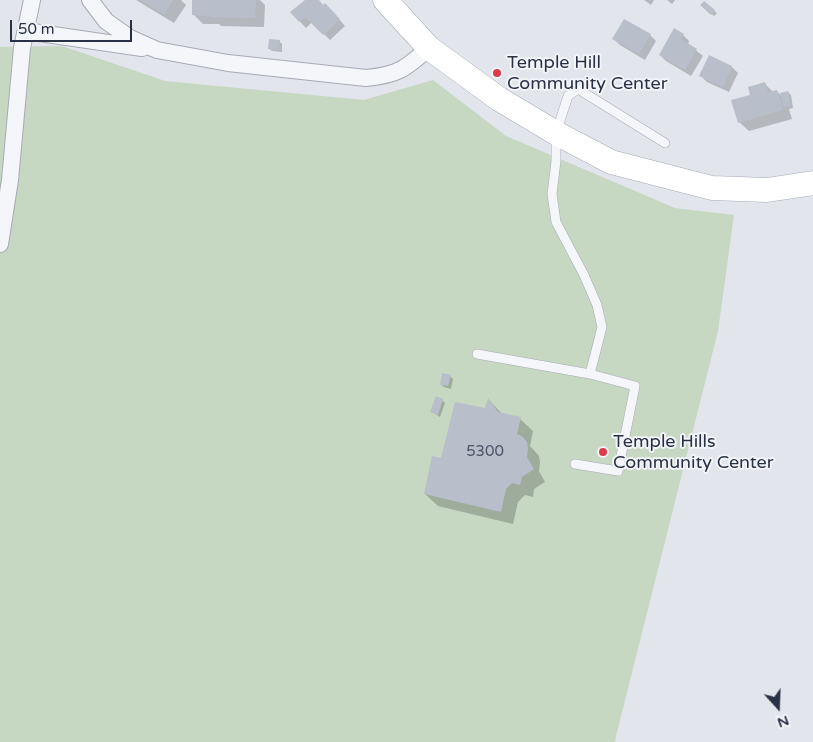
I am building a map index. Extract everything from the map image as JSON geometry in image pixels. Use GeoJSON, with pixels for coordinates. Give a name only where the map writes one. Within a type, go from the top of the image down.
{"type":"FeatureCollection","features":[{"type":"Feature","properties":{"kind":"main road"},"geometry":{"type":"LineString","coordinates":[[385,0],[429,48],[499,99],[556,133],[611,162],[712,188],[767,190],[813,184]]}},
{"type":"Feature","properties":{"kind":"street"},"geometry":{"type":"LineString","coordinates":[[0,244],[10,180],[16,106],[32,0]]}},
{"type":"Feature","properties":{"kind":"street"},"geometry":{"type":"LineString","coordinates":[[90,0],[106,21],[130,38],[157,50]]}},
{"type":"Feature","properties":{"kind":"street"},"geometry":{"type":"LineString","coordinates":[[26,32],[157,50],[228,63],[366,78],[388,76],[405,68],[429,48]]}},
{"type":"Feature","properties":{"kind":"lane"},"geometry":{"type":"LineString","coordinates":[[590,374],[602,327],[597,305],[584,275],[556,222],[552,194],[556,161],[556,133],[568,96],[578,89],[665,143]]}},
{"type":"Feature","properties":{"kind":"lane"},"geometry":{"type":"LineString","coordinates":[[477,354],[590,374],[635,386],[618,472],[575,464]]}},
{"type":"Feature","properties":{"kind":"green space"},"geometry":{"type":"Polygon","coordinates":[[[62,46],[165,81],[364,100],[433,80],[506,136],[675,208],[734,215],[718,331],[616,742],[0,742],[0,47],[62,46]]]}},
{"type":"Feature","properties":{"kind":"building"},"geometry":{"type":"Polygon","coordinates":[[[140,0],[173,0],[164,15],[140,0]]]}},
{"type":"Feature","properties":{"kind":"building"},"geometry":{"type":"Polygon","coordinates":[[[192,0],[256,0],[255,18],[192,15],[192,0]]]}},
{"type":"Feature","properties":{"kind":"building"},"geometry":{"type":"Polygon","coordinates":[[[305,0],[319,0],[323,5],[325,3],[340,19],[323,35],[305,17],[299,22],[290,12],[305,0]]]}},
{"type":"Feature","properties":{"kind":"building"},"geometry":{"type":"Polygon","coordinates":[[[704,1],[715,10],[711,15],[700,5],[704,1]]]}},
{"type":"Feature","properties":{"kind":"building"},"geometry":{"type":"Polygon","coordinates":[[[624,19],[651,34],[639,54],[612,39],[624,19]]]}},
{"type":"Feature","properties":{"kind":"building"},"geometry":{"type":"Polygon","coordinates":[[[674,28],[684,34],[681,39],[697,49],[685,70],[659,55],[674,28]]]}},
{"type":"Feature","properties":{"kind":"building"},"geometry":{"type":"Polygon","coordinates":[[[269,39],[280,40],[279,50],[268,49],[269,39]]]}},
{"type":"Feature","properties":{"kind":"building"},"geometry":{"type":"Polygon","coordinates":[[[709,55],[732,66],[723,87],[699,76],[709,55]]]}},
{"type":"Feature","properties":{"kind":"building"},"geometry":{"type":"Polygon","coordinates":[[[765,82],[768,92],[777,90],[783,110],[738,123],[731,100],[750,95],[748,87],[765,82]]]}},
{"type":"Feature","properties":{"kind":"building"},"geometry":{"type":"Polygon","coordinates":[[[788,91],[791,106],[783,107],[780,93],[788,91]]]}},
{"type":"Feature","properties":{"kind":"building"},"geometry":{"type":"Polygon","coordinates":[[[442,373],[451,375],[448,386],[440,385],[442,373]]]}},
{"type":"Feature","properties":{"kind":"building"},"geometry":{"type":"Polygon","coordinates":[[[436,396],[443,399],[438,415],[430,412],[436,396]]]}},
{"type":"Feature","properties":{"kind":"building"},"geometry":{"type":"Polygon","coordinates":[[[488,398],[498,412],[521,417],[517,434],[527,442],[527,457],[534,469],[522,477],[520,485],[512,483],[506,489],[501,512],[424,494],[432,456],[441,458],[455,402],[485,408],[488,398]]]}},
{"type":"Feature","properties":{"kind":"place","name":"Temple Hill Community Center"},"geometry":{"type":"Point","coordinates":[497,73]}},
{"type":"Feature","properties":{"kind":"place","name":"Temple Hills Community Center"},"geometry":{"type":"Point","coordinates":[603,452]}}]}
